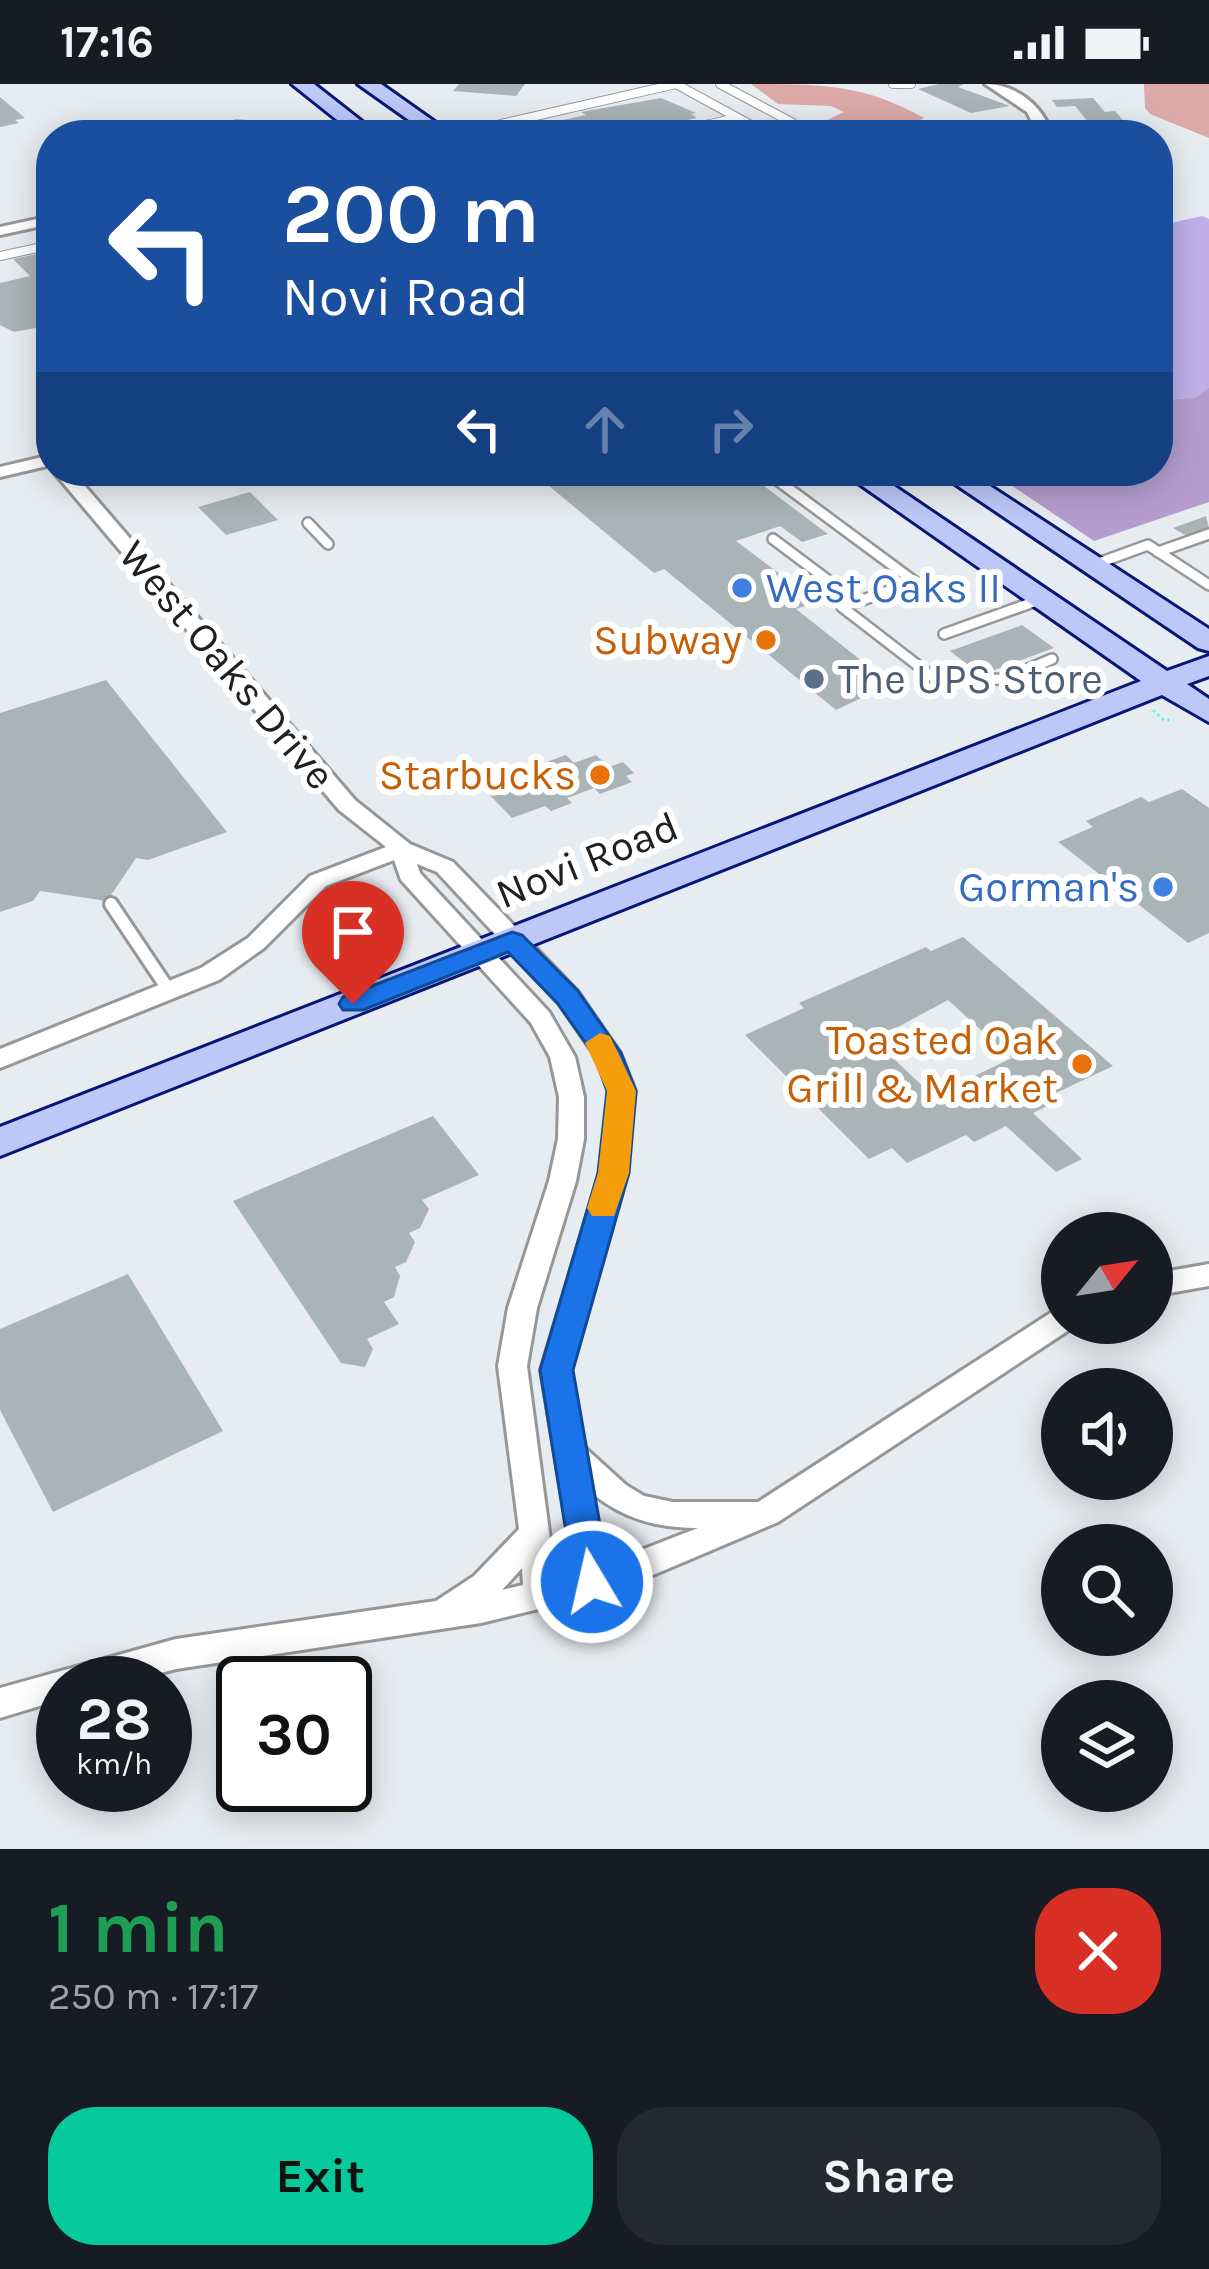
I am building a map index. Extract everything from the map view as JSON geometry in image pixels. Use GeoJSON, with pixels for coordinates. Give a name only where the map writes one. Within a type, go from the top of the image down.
{"type":"FeatureCollection","features":[{"type":"Feature","properties":{"kind":"main road"},"geometry":{"type":"LineString","coordinates":[[302,84],[350,120]]}},
{"type":"Feature","properties":{"kind":"main road"},"geometry":{"type":"LineString","coordinates":[[333,107],[380,103],[377,90]]}},
{"type":"Feature","properties":{"kind":"main road"},"geometry":{"type":"LineString","coordinates":[[377,90],[421,120]]}},
{"type":"Feature","properties":{"kind":"main road"},"geometry":{"type":"LineString","coordinates":[[875,486],[1209,713]]}},
{"type":"Feature","properties":{"kind":"main road"},"geometry":{"type":"LineString","coordinates":[[972,486],[1209,643]]}},
{"type":"Feature","properties":{"kind":"main road"},"geometry":{"type":"LineString","coordinates":[[1030,594],[1071,586],[1088,570],[1089,562]]}},
{"type":"Feature","properties":{"kind":"main road","name":"Novi Road"},"geometry":{"type":"LineString","coordinates":[[0,1142],[1209,665]]}},
{"type":"Feature","properties":{"kind":"street"},"geometry":{"type":"LineString","coordinates":[[991,84],[1026,103],[1042,120]]}},
{"type":"Feature","properties":{"kind":"street"},"geometry":{"type":"LineString","coordinates":[[0,231],[36,223]]}},
{"type":"Feature","properties":{"kind":"street"},"geometry":{"type":"LineString","coordinates":[[0,472],[36,464]]}},
{"type":"Feature","properties":{"kind":"street","name":"West Oaks Drive"},"geometry":{"type":"LineString","coordinates":[[75,486],[332,788],[402,849],[445,867],[497,947]]}},
{"type":"Feature","properties":{"kind":"street"},"geometry":{"type":"LineString","coordinates":[[0,1059],[171,993],[235,959],[318,881],[402,849]]}},
{"type":"Feature","properties":{"kind":"street","name":"West Oaks Drive"},"geometry":{"type":"LineString","coordinates":[[402,849],[409,875],[445,919],[497,947]]}},
{"type":"Feature","properties":{"kind":"street"},"geometry":{"type":"LineString","coordinates":[[497,947],[568,997],[607,1053],[622,1091],[614,1173],[556,1370],[592,1582]]}},
{"type":"Feature","properties":{"kind":"street"},"geometry":{"type":"LineString","coordinates":[[497,947],[558,1041],[570,1070],[575,1104],[572,1136],[514,1348],[512,1396],[536,1532],[540,1594]]}},
{"type":"Feature","properties":{"kind":"street"},"geometry":{"type":"LineString","coordinates":[[1173,1281],[1209,1275]]}},
{"type":"Feature","properties":{"kind":"street"},"geometry":{"type":"LineString","coordinates":[[168,1656],[438,1616],[592,1582],[767,1513],[1041,1334]]}},
{"type":"Feature","properties":{"kind":"street"},"geometry":{"type":"LineString","coordinates":[[572,1454],[605,1490],[657,1516],[767,1513]]}},
{"type":"Feature","properties":{"kind":"street"},"geometry":{"type":"LineString","coordinates":[[438,1616],[484,1586],[536,1532]]}},
{"type":"Feature","properties":{"kind":"street"},"geometry":{"type":"LineString","coordinates":[[0,1702],[36,1691]]}},
{"type":"Feature","properties":{"kind":"lane"},"geometry":{"type":"LineString","coordinates":[[519,120],[676,84],[741,120]]}},
{"type":"Feature","properties":{"kind":"lane"},"geometry":{"type":"LineString","coordinates":[[720,84],[788,120]]}},
{"type":"Feature","properties":{"kind":"lane"},"geometry":{"type":"LineString","coordinates":[[893,84],[911,84]]}},
{"type":"Feature","properties":{"kind":"lane"},"geometry":{"type":"LineString","coordinates":[[728,120],[737,118]]}},
{"type":"Feature","properties":{"kind":"lane"},"geometry":{"type":"LineString","coordinates":[[0,256],[36,248]]}},
{"type":"Feature","properties":{"kind":"lane"},"geometry":{"type":"LineString","coordinates":[[785,486],[915,582],[842,607],[938,681],[1004,679],[1052,659]]}},
{"type":"Feature","properties":{"kind":"lane"},"geometry":{"type":"LineString","coordinates":[[308,523],[328,544]]}},
{"type":"Feature","properties":{"kind":"lane"},"geometry":{"type":"LineString","coordinates":[[1158,552],[1209,534]]}},
{"type":"Feature","properties":{"kind":"lane"},"geometry":{"type":"LineString","coordinates":[[773,539],[856,602]]}},
{"type":"Feature","properties":{"kind":"lane"},"geometry":{"type":"LineString","coordinates":[[1089,562],[1148,545],[1209,585]]}},
{"type":"Feature","properties":{"kind":"lane"},"geometry":{"type":"LineString","coordinates":[[944,634],[1030,594]]}},
{"type":"Feature","properties":{"kind":"lane"},"geometry":{"type":"LineString","coordinates":[[111,904],[171,993]]}},
{"type":"Feature","properties":{"kind":"shaded area"},"geometry":{"type":"Polygon","coordinates":[[[751,84],[841,88],[881,98],[924,118],[827,120],[844,112],[831,106],[778,104],[751,84]]]}},
{"type":"Feature","properties":{"kind":"shaded area"},"geometry":{"type":"Polygon","coordinates":[[[1144,84],[1209,84],[1209,138],[1150,114],[1145,108],[1144,84]]]}},
{"type":"Feature","properties":{"kind":"shaded area"},"geometry":{"type":"Polygon","coordinates":[[[1202,216],[1209,219],[1209,387],[1196,397],[1173,399],[1173,223],[1202,216]]]}},
{"type":"Feature","properties":{"kind":"shaded area"},"geometry":{"type":"Polygon","coordinates":[[[1209,387],[1209,502],[1094,541],[1012,486],[1173,486],[1173,399],[1196,397],[1209,387]]]}},
{"type":"Feature","properties":{"kind":"building"},"geometry":{"type":"Polygon","coordinates":[[[459,84],[525,84],[516,96],[453,91],[459,84]]]}},
{"type":"Feature","properties":{"kind":"building"},"geometry":{"type":"Polygon","coordinates":[[[964,84],[958,87],[1010,106],[971,113],[918,89],[964,84]]]}},
{"type":"Feature","properties":{"kind":"building"},"geometry":{"type":"Polygon","coordinates":[[[0,97],[25,118],[0,127],[0,97]]]}},
{"type":"Feature","properties":{"kind":"building"},"geometry":{"type":"Polygon","coordinates":[[[661,98],[696,113],[691,114],[697,118],[563,120],[586,115],[581,112],[661,98]]]}},
{"type":"Feature","properties":{"kind":"building"},"geometry":{"type":"Polygon","coordinates":[[[1093,98],[1105,112],[1115,111],[1123,120],[1087,120],[1075,106],[1057,107],[1052,100],[1093,98]]]}},
{"type":"Feature","properties":{"kind":"building"},"geometry":{"type":"Polygon","coordinates":[[[36,254],[36,328],[14,332],[0,325],[0,283],[30,276],[13,259],[36,254]]]}},
{"type":"Feature","properties":{"kind":"building","name":"West Oaks II"},"geometry":{"type":"Polygon","coordinates":[[[549,486],[764,486],[828,534],[802,542],[780,526],[736,541],[817,602],[796,609],[891,684],[836,710],[664,569],[654,573],[549,486]]]}},
{"type":"Feature","properties":{"kind":"building"},"geometry":{"type":"Polygon","coordinates":[[[250,492],[278,520],[226,535],[198,507],[250,492]]]}},
{"type":"Feature","properties":{"kind":"building"},"geometry":{"type":"Polygon","coordinates":[[[1206,516],[1209,528],[1187,536],[1173,528],[1206,516]]]}},
{"type":"Feature","properties":{"kind":"building"},"geometry":{"type":"Polygon","coordinates":[[[1022,625],[1054,648],[981,675],[950,651],[1022,625]]]}},
{"type":"Feature","properties":{"kind":"building"},"geometry":{"type":"Polygon","coordinates":[[[106,680],[227,832],[148,860],[136,858],[107,901],[40,891],[33,901],[0,912],[0,713],[106,680]]]}},
{"type":"Feature","properties":{"kind":"building"},"geometry":{"type":"Polygon","coordinates":[[[566,755],[574,763],[596,755],[609,767],[623,762],[634,773],[626,776],[632,782],[600,794],[594,788],[567,798],[572,803],[551,811],[545,806],[512,818],[481,786],[566,755]]]}},
{"type":"Feature","properties":{"kind":"building","name":"Gorman's"},"geometry":{"type":"Polygon","coordinates":[[[1182,789],[1209,808],[1209,933],[1188,943],[1058,842],[1093,827],[1086,821],[1141,797],[1149,802],[1182,789]]]}},
{"type":"Feature","properties":{"kind":"building"},"geometry":{"type":"Polygon","coordinates":[[[963,937],[1113,1066],[1054,1094],[1060,1100],[1033,1113],[1082,1159],[1056,1172],[1006,1126],[974,1142],[966,1135],[907,1163],[892,1148],[869,1159],[745,1035],[804,1008],[799,1003],[926,947],[931,951],[963,937]],[[948,1000],[870,1036],[933,1096],[1012,1058],[948,1000]]]}},
{"type":"Feature","properties":{"kind":"building"},"geometry":{"type":"Polygon","coordinates":[[[433,1116],[479,1175],[422,1200],[429,1209],[420,1228],[409,1233],[415,1242],[406,1262],[395,1267],[400,1276],[394,1297],[384,1302],[399,1324],[367,1339],[373,1349],[365,1367],[341,1363],[233,1201],[433,1116]]]}},
{"type":"Feature","properties":{"kind":"building"},"geometry":{"type":"Polygon","coordinates":[[[128,1274],[223,1431],[53,1512],[0,1410],[0,1329],[128,1274]]]}},
{"type":"Feature","properties":{"kind":"slow traffic"},"geometry":{"type":"LineString","coordinates":[[600,1043],[622,1091],[614,1173],[603,1208]]}},
{"type":"Feature","properties":{"kind":"place","name":"West Oaks II"},"geometry":{"type":"Point","coordinates":[742,588]}},
{"type":"Feature","properties":{"kind":"place","name":"Subway"},"geometry":{"type":"Point","coordinates":[766,640]}},
{"type":"Feature","properties":{"kind":"place","name":"The UPS Store"},"geometry":{"type":"Point","coordinates":[814,679]}},
{"type":"Feature","properties":{"kind":"place","name":"Starbucks"},"geometry":{"type":"Point","coordinates":[600,775]}},
{"type":"Feature","properties":{"kind":"place","name":"Gorman's"},"geometry":{"type":"Point","coordinates":[1163,887]}},
{"type":"Feature","properties":{"kind":"place","name":"Toasted Oak Grill & Market"},"geometry":{"type":"Point","coordinates":[1082,1064]}},
{"type":"Feature","properties":{"kind":"route"},"geometry":{"type":"LineString","coordinates":[[353,1004],[512,941],[568,997],[607,1053],[622,1091],[614,1173],[556,1370],[592,1582]]}}]}
